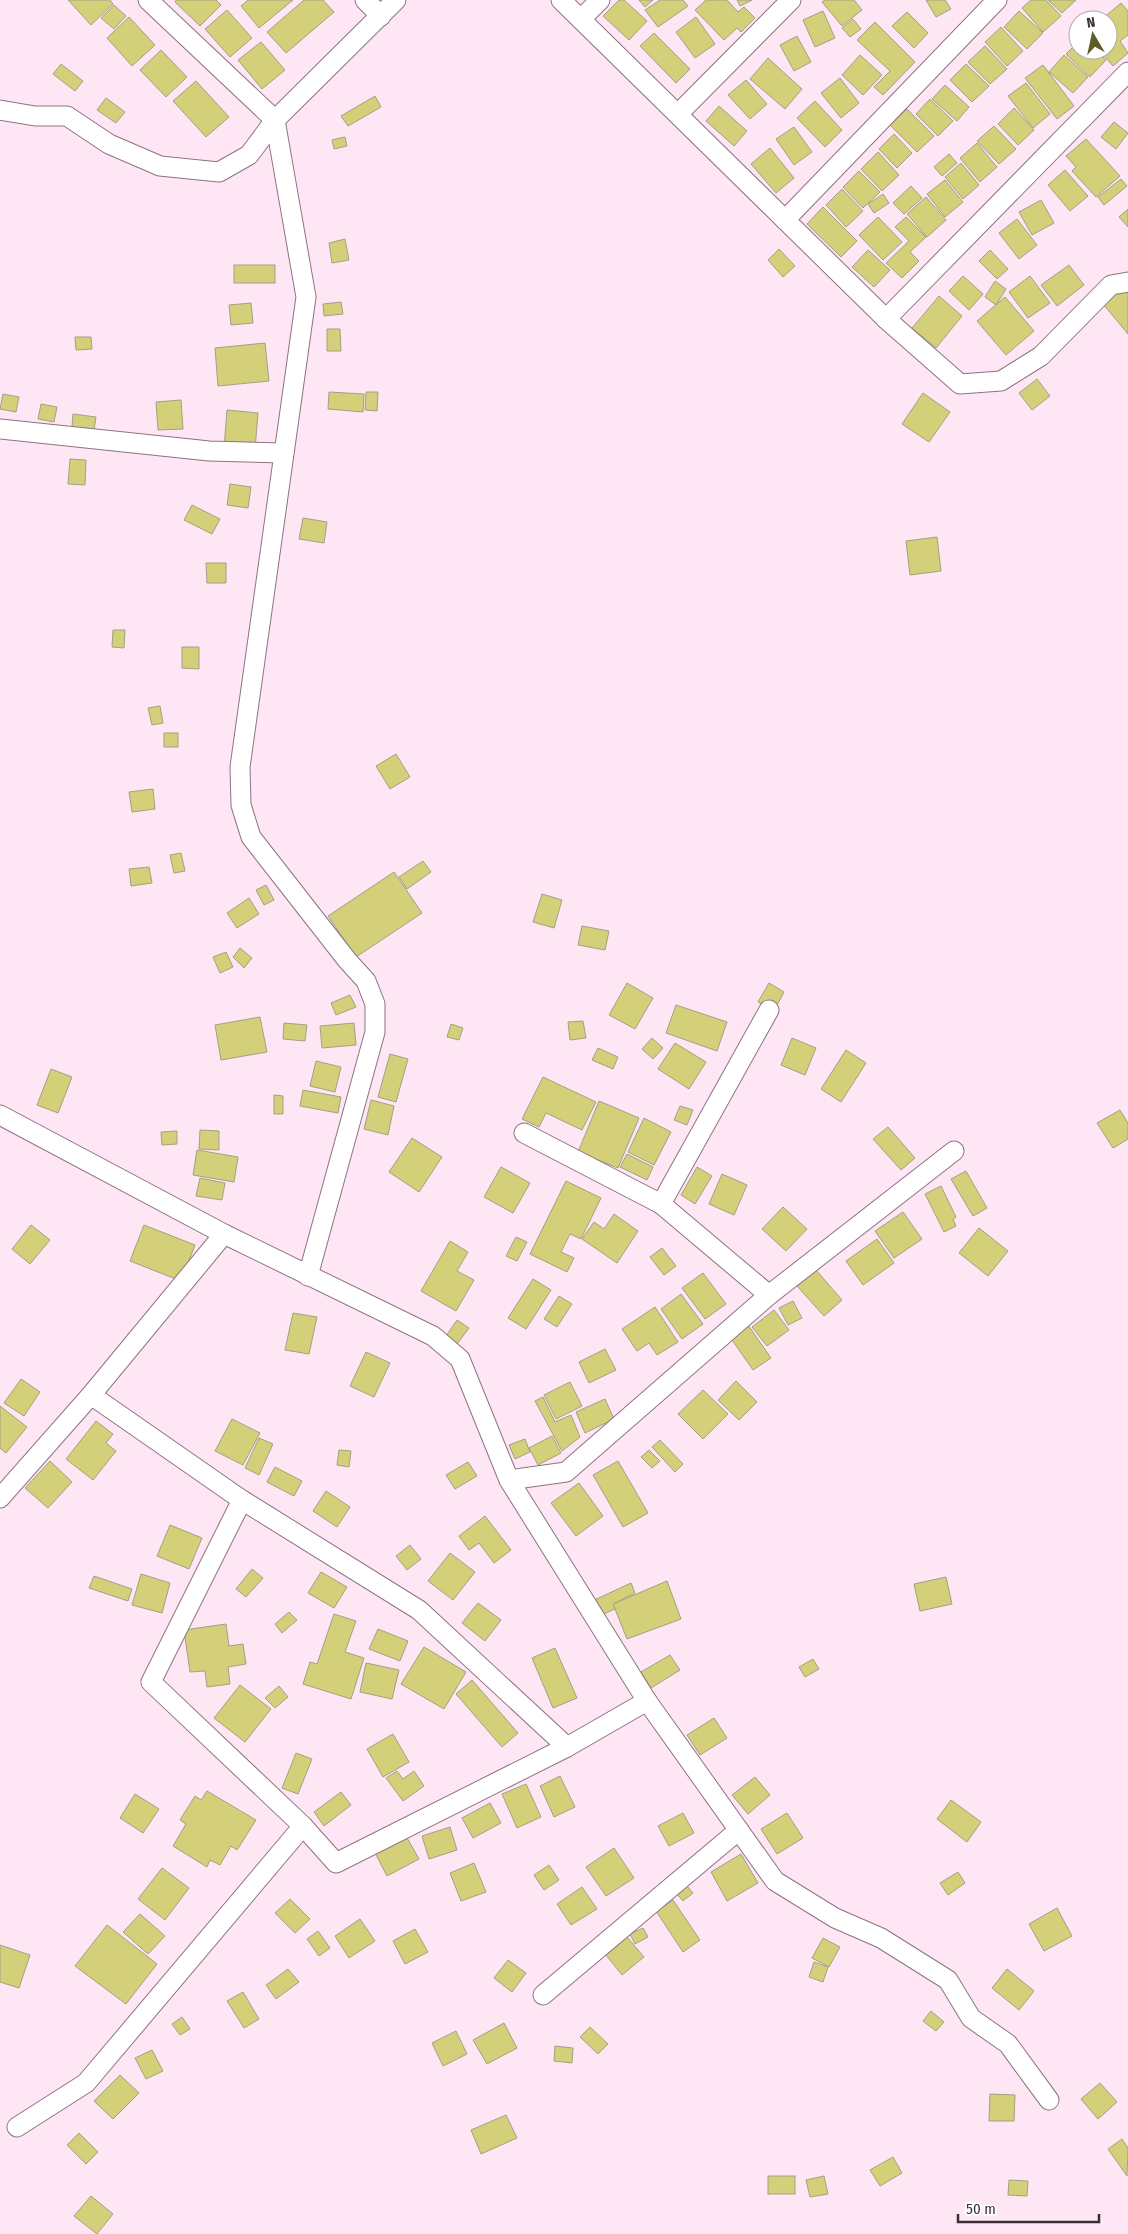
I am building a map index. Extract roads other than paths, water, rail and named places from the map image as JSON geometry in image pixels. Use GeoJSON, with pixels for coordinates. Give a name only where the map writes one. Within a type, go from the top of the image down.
{"type":"FeatureCollection","features":[{"type":"Feature","properties":{"kind":"street"},"geometry":{"type":"LineString","coordinates":[[148,0],[275,120],[306,297],[240,767],[241,805],[251,837],[347,960],[366,981],[374,1004],[375,1032],[308,1276]]}},
{"type":"Feature","properties":{"kind":"street"},"geometry":{"type":"LineString","coordinates":[[365,0],[381,16]]}},
{"type":"Feature","properties":{"kind":"street"},"geometry":{"type":"LineString","coordinates":[[0,110],[35,116],[67,116],[109,144],[160,166],[219,172],[249,155],[275,120],[396,0]]}},
{"type":"Feature","properties":{"kind":"street"},"geometry":{"type":"LineString","coordinates":[[561,0],[886,319],[960,384],[1002,381],[1041,356],[1111,285],[1128,282]]}},
{"type":"Feature","properties":{"kind":"street"},"geometry":{"type":"LineString","coordinates":[[581,19],[600,0]]}},
{"type":"Feature","properties":{"kind":"street"},"geometry":{"type":"LineString","coordinates":[[678,114],[791,0]]}},
{"type":"Feature","properties":{"kind":"street"},"geometry":{"type":"LineString","coordinates":[[785,220],[997,0]]}},
{"type":"Feature","properties":{"kind":"street"},"geometry":{"type":"LineString","coordinates":[[886,319],[1128,72]]}},
{"type":"Feature","properties":{"kind":"street"},"geometry":{"type":"LineString","coordinates":[[0,429],[209,451],[284,453]]}},
{"type":"Feature","properties":{"kind":"street"},"geometry":{"type":"LineString","coordinates":[[661,1204],[769,1010]]}},
{"type":"Feature","properties":{"kind":"street"},"geometry":{"type":"LineString","coordinates":[[0,1116],[224,1234],[433,1336],[460,1359],[509,1480],[647,1701],[775,1880],[835,1918],[881,1938],[948,1980],[971,2018],[1008,2044],[1049,2100]]}},
{"type":"Feature","properties":{"kind":"street"},"geometry":{"type":"LineString","coordinates":[[524,1133],[661,1204],[769,1295]]}},
{"type":"Feature","properties":{"kind":"street"},"geometry":{"type":"LineString","coordinates":[[509,1480],[566,1472],[769,1295],[954,1151]]}},
{"type":"Feature","properties":{"kind":"street"},"geometry":{"type":"LineString","coordinates":[[0,1498],[91,1395],[224,1234]]}},
{"type":"Feature","properties":{"kind":"street"},"geometry":{"type":"LineString","coordinates":[[91,1395],[242,1500],[419,1610],[567,1747]]}},
{"type":"Feature","properties":{"kind":"street"},"geometry":{"type":"LineString","coordinates":[[242,1500],[151,1682],[303,1826],[336,1863],[567,1747],[647,1701]]}},
{"type":"Feature","properties":{"kind":"street"},"geometry":{"type":"LineString","coordinates":[[17,2128],[86,2083],[303,1826]]}},
{"type":"Feature","properties":{"kind":"street"},"geometry":{"type":"LineString","coordinates":[[542,1995],[739,1830]]}}]}
